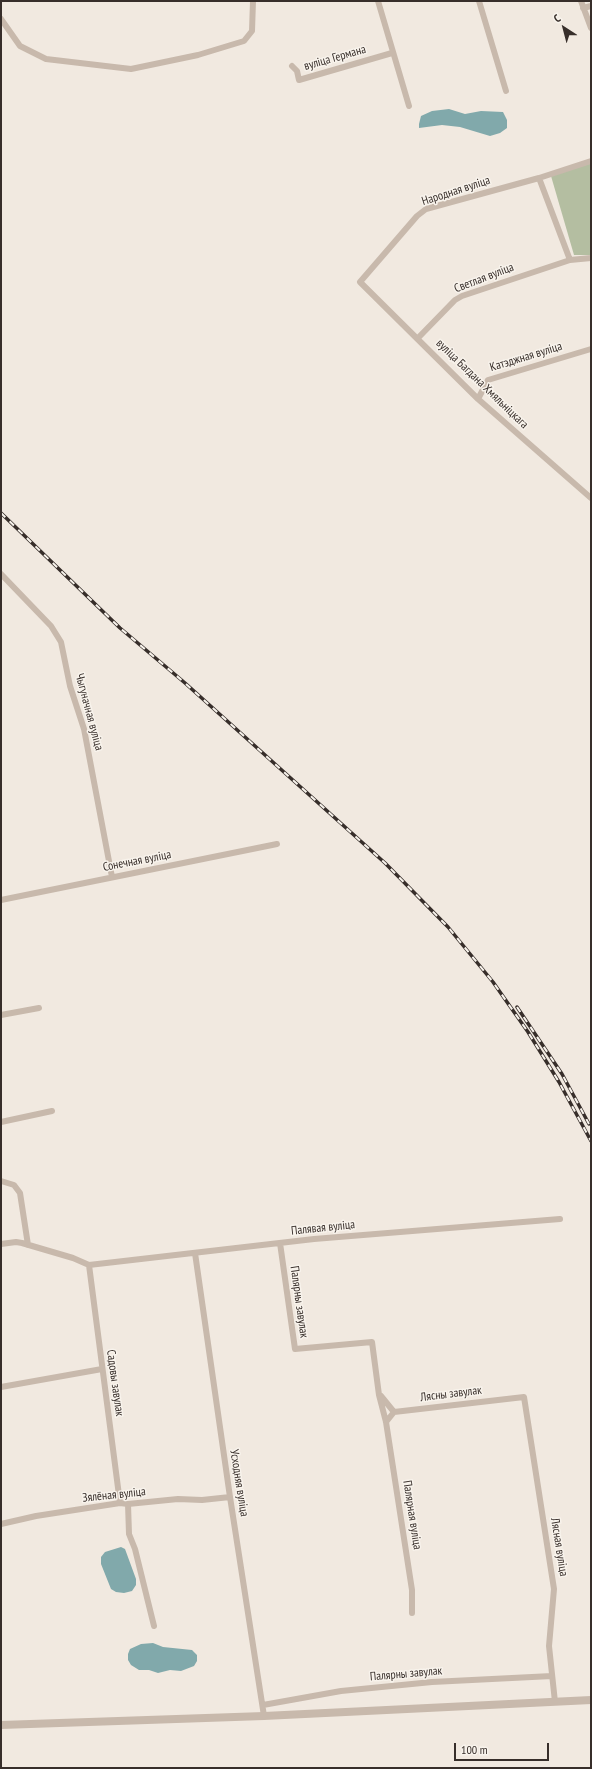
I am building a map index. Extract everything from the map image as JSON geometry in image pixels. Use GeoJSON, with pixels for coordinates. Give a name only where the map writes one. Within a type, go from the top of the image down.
{"type":"FeatureCollection","features":[{"type":"Feature","properties":{"kind":"street"},"geometry":{"type":"LineString","coordinates":[[1,20],[20,46],[46,59],[131,69],[198,55],[244,41],[252,32],[253,1]]}},
{"type":"Feature","properties":{"kind":"street"},"geometry":{"type":"LineString","coordinates":[[378,1],[409,106]]}},
{"type":"Feature","properties":{"kind":"street"},"geometry":{"type":"LineString","coordinates":[[479,1],[506,91]]}},
{"type":"Feature","properties":{"kind":"street"},"geometry":{"type":"LineString","coordinates":[[581,1],[591,28]]}},
{"type":"Feature","properties":{"kind":"street"},"geometry":{"type":"LineString","coordinates":[[583,8],[591,6]]}},
{"type":"Feature","properties":{"kind":"street","name":"вуліца Германа"},"geometry":{"type":"LineString","coordinates":[[292,66],[297,71],[299,80],[392,52]]}},
{"type":"Feature","properties":{"kind":"street","name":"Народная вуліца"},"geometry":{"type":"LineString","coordinates":[[360,282],[417,216],[426,210],[539,178],[591,161]]}},
{"type":"Feature","properties":{"kind":"street"},"geometry":{"type":"LineString","coordinates":[[539,178],[570,260]]}},
{"type":"Feature","properties":{"kind":"street","name":"Светлая вуліца"},"geometry":{"type":"LineString","coordinates":[[418,338],[455,300],[462,296],[570,260],[591,258]]}},
{"type":"Feature","properties":{"kind":"street","name":"вуліца Багдана Хмяльніцкага"},"geometry":{"type":"LineString","coordinates":[[360,282],[478,399],[590,495]]}},
{"type":"Feature","properties":{"kind":"street","name":"Катэджная вуліца"},"geometry":{"type":"LineString","coordinates":[[478,399],[488,380],[591,349]]}},
{"type":"Feature","properties":{"kind":"street","name":"Чыгуначная вуліца"},"geometry":{"type":"LineString","coordinates":[[1,574],[51,626],[61,642],[70,686],[84,729],[112,877]]}},
{"type":"Feature","properties":{"kind":"street","name":"Сонечная вуліца"},"geometry":{"type":"LineString","coordinates":[[1,900],[277,844]]}},
{"type":"Feature","properties":{"kind":"street"},"geometry":{"type":"LineString","coordinates":[[1,1015],[39,1008]]}},
{"type":"Feature","properties":{"kind":"street"},"geometry":{"type":"LineString","coordinates":[[1,1122],[52,1111]]}},
{"type":"Feature","properties":{"kind":"street"},"geometry":{"type":"LineString","coordinates":[[1,1182],[14,1185],[20,1193],[28,1245]]}},
{"type":"Feature","properties":{"kind":"street","name":"Палявая вуліца"},"geometry":{"type":"LineString","coordinates":[[89,1265],[314,1238],[560,1219]]}},
{"type":"Feature","properties":{"kind":"street"},"geometry":{"type":"LineString","coordinates":[[1,1244],[16,1242],[73,1258],[89,1265]]}},
{"type":"Feature","properties":{"kind":"street","name":"Палярны завулак"},"geometry":{"type":"LineString","coordinates":[[280,1243],[295,1349],[372,1342],[379,1395],[386,1422]]}},
{"type":"Feature","properties":{"kind":"street","name":"Усходняя вуліца"},"geometry":{"type":"LineString","coordinates":[[194,1253],[264,1716]]}},
{"type":"Feature","properties":{"kind":"street","name":"Садовы завулак"},"geometry":{"type":"LineString","coordinates":[[89,1265],[120,1503]]}},
{"type":"Feature","properties":{"kind":"street"},"geometry":{"type":"LineString","coordinates":[[1,1387],[102,1369]]}},
{"type":"Feature","properties":{"kind":"street"},"geometry":{"type":"LineString","coordinates":[[379,1395],[394,1412],[386,1422]]}},
{"type":"Feature","properties":{"kind":"street","name":"Лясны завулак"},"geometry":{"type":"LineString","coordinates":[[394,1412],[524,1397]]}},
{"type":"Feature","properties":{"kind":"street","name":"Лясная вуліца"},"geometry":{"type":"LineString","coordinates":[[524,1397],[554,1589],[549,1646],[555,1702]]}},
{"type":"Feature","properties":{"kind":"street","name":"Палярная вуліца"},"geometry":{"type":"LineString","coordinates":[[386,1422],[412,1590],[412,1613]]}},
{"type":"Feature","properties":{"kind":"street","name":"Зялёная вуліца"},"geometry":{"type":"LineString","coordinates":[[1,1524],[36,1516],[120,1503],[128,1504],[178,1499],[202,1500],[230,1497]]}},
{"type":"Feature","properties":{"kind":"street"},"geometry":{"type":"LineString","coordinates":[[128,1504],[129,1534],[135,1549],[154,1626]]}},
{"type":"Feature","properties":{"kind":"street","name":"Палярны завулак"},"geometry":{"type":"LineString","coordinates":[[263,1705],[357,1689],[432,1682],[552,1676]]}},
{"type":"Feature","properties":{"kind":"street"},"geometry":{"type":"LineString","coordinates":[[1,1725],[264,1716],[591,1700]]}},
{"type":"Feature","properties":{"kind":"green space"},"geometry":{"type":"Polygon","coordinates":[[[591,163],[591,255],[574,255],[551,176],[591,163]]]}},
{"type":"Feature","properties":{"kind":"water"},"geometry":{"type":"Polygon","coordinates":[[[449,109],[465,114],[481,111],[503,112],[507,120],[507,128],[500,133],[490,136],[460,127],[442,125],[419,128],[421,116],[432,111],[449,109]]]}},
{"type":"Feature","properties":{"kind":"water"},"geometry":{"type":"Polygon","coordinates":[[[121,1547],[125,1549],[136,1579],[136,1585],[132,1591],[124,1593],[116,1592],[111,1589],[101,1564],[101,1557],[105,1552],[121,1547]]]}},
{"type":"Feature","properties":{"kind":"water"},"geometry":{"type":"Polygon","coordinates":[[[153,1643],[163,1647],[192,1650],[197,1655],[197,1661],[194,1666],[181,1671],[170,1670],[158,1673],[149,1670],[139,1670],[131,1665],[128,1660],[130,1649],[141,1644],[153,1643]]]}},
{"type":"Feature","properties":{"kind":"railway"},"geometry":{"type":"LineString","coordinates":[[1,513],[120,628],[185,683],[385,863],[448,927],[493,982],[528,1032],[559,1082],[591,1141]]}},
{"type":"Feature","properties":{"kind":"railway"},"geometry":{"type":"LineString","coordinates":[[517,1007],[562,1074],[589,1124]]}}]}
